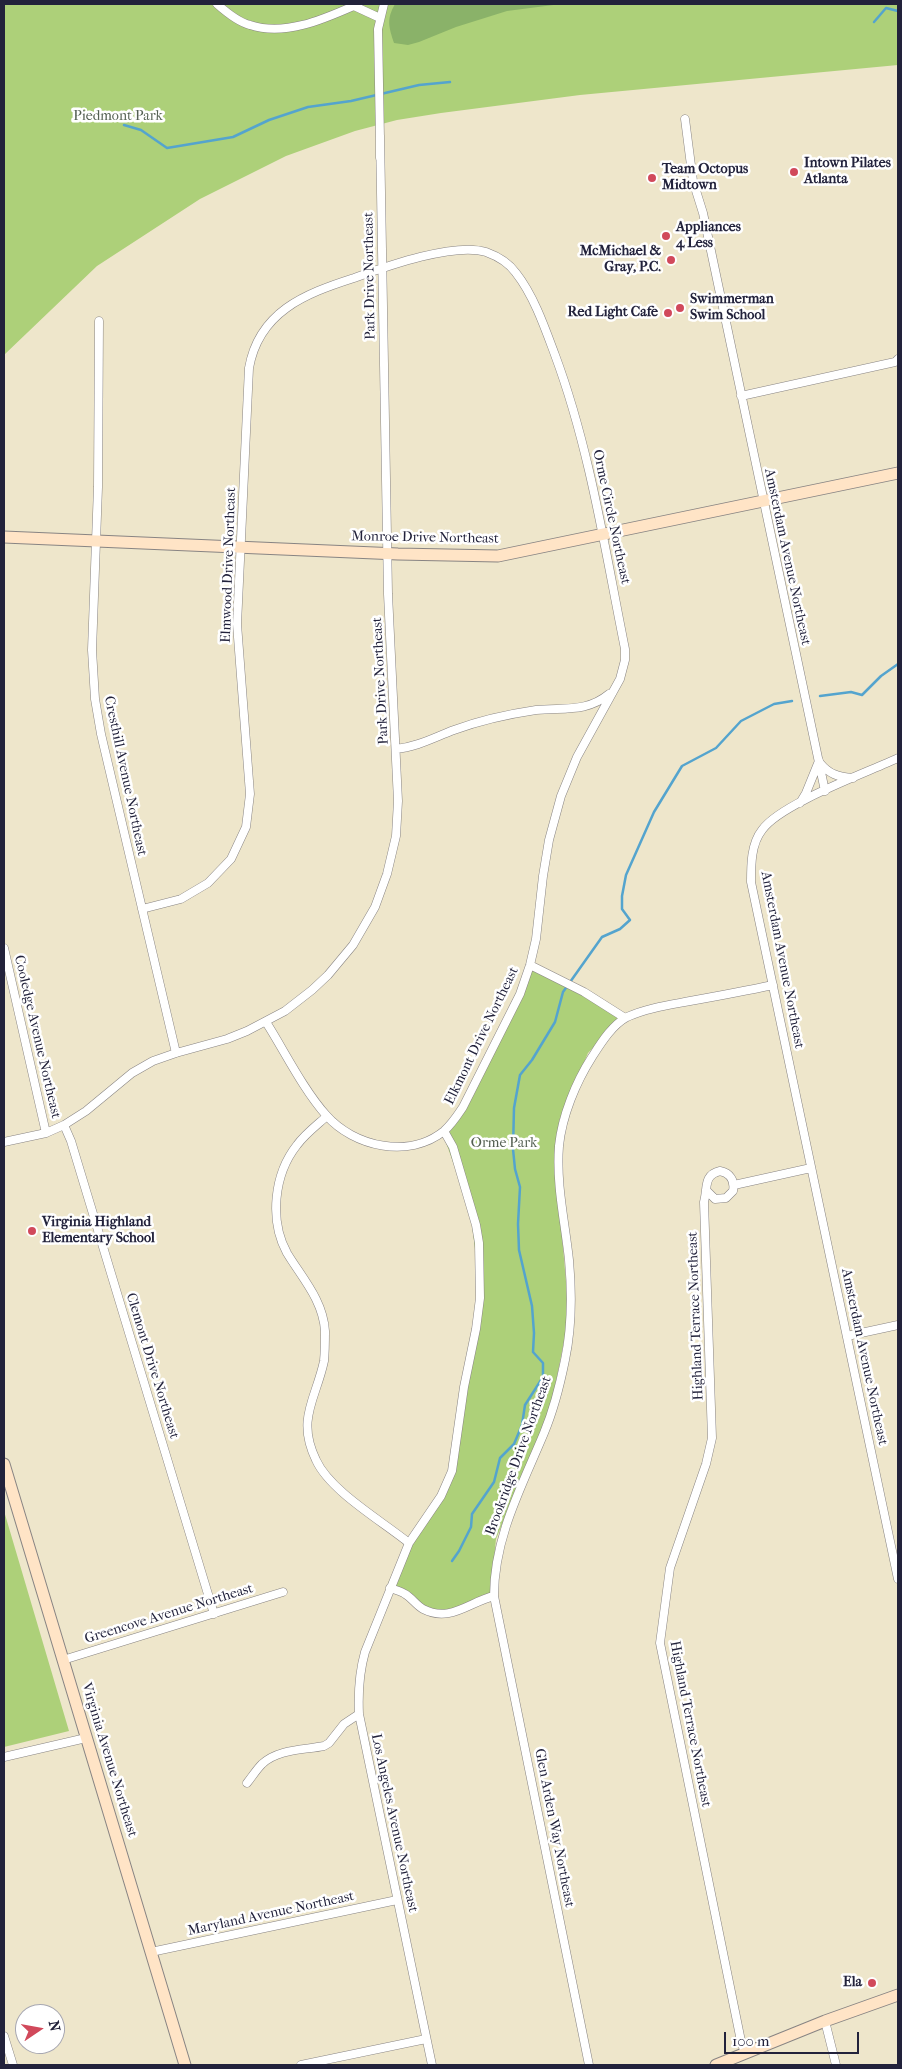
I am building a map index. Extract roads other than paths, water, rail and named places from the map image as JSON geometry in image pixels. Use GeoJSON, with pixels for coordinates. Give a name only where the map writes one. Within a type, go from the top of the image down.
{"type":"FeatureCollection","features":[{"type":"Feature","properties":{"kind":"main road","name":"Monroe Drive Northeast"},"geometry":{"type":"LineString","coordinates":[[4,537],[388,554],[498,556],[898,473]]}},
{"type":"Feature","properties":{"kind":"main road","name":"Virginia Avenue Northeast"},"geometry":{"type":"LineString","coordinates":[[4,1464],[185,2065]]}},
{"type":"Feature","properties":{"kind":"main road"},"geometry":{"type":"LineString","coordinates":[[716,2065],[898,1994]]}},
{"type":"Feature","properties":{"kind":"street"},"geometry":{"type":"LineString","coordinates":[[217,4],[249,25],[273,28],[297,26],[320,20],[356,5],[380,18]]}},
{"type":"Feature","properties":{"kind":"street","name":"Park Drive Northeast"},"geometry":{"type":"LineString","coordinates":[[4,1142],[46,1132],[64,1125],[86,1111],[132,1073],[153,1061],[176,1052],[227,1039],[266,1022],[299,1001],[328,975],[353,944],[375,907],[387,874],[396,836],[398,801],[388,554],[380,134],[380,158],[378,42],[380,18],[384,4]]}},
{"type":"Feature","properties":{"kind":"street","name":"Amsterdam Avenue Northeast"},"geometry":{"type":"LineString","coordinates":[[685,119],[693,181],[703,213],[826,791],[800,802],[772,818],[761,830],[754,844],[751,882],[898,1579]]}},
{"type":"Feature","properties":{"kind":"street","name":"Orme Circle Northeast"},"geometry":{"type":"LineString","coordinates":[[382,268],[440,253],[470,249],[496,256],[515,272],[540,319],[567,388],[580,435],[625,648],[623,670],[612,692]]}},
{"type":"Feature","properties":{"kind":"street","name":"Elmwood Drive Northeast"},"geometry":{"type":"LineString","coordinates":[[142,909],[181,899],[208,883],[231,859],[246,827],[250,794],[237,624],[249,368],[252,354],[258,339],[271,320],[290,306],[336,284],[382,268]]}},
{"type":"Feature","properties":{"kind":"street","name":"Cresthill Avenue Northeast"},"geometry":{"type":"LineString","coordinates":[[99,321],[99,438],[92,650],[95,699],[101,734],[176,1052]]}},
{"type":"Feature","properties":{"kind":"street"},"geometry":{"type":"LineString","coordinates":[[741,396],[895,362],[898,359]]}},
{"type":"Feature","properties":{"kind":"street"},"geometry":{"type":"LineString","coordinates":[[396,749],[417,746],[454,730],[486,720],[536,710],[589,706],[600,702],[612,692]]}},
{"type":"Feature","properties":{"kind":"street","name":"Elkmont Drive Northeast"},"geometry":{"type":"LineString","coordinates":[[266,1022],[316,1103],[340,1128],[354,1136],[390,1147],[417,1145],[444,1131],[463,1107],[520,994],[530,965],[536,939],[549,840],[561,796],[577,757],[612,692]]}},
{"type":"Feature","properties":{"kind":"street"},"geometry":{"type":"LineString","coordinates":[[826,791],[898,758]]}},
{"type":"Feature","properties":{"kind":"street"},"geometry":{"type":"LineString","coordinates":[[800,802],[806,793],[819,761],[830,773],[837,777],[856,778]]}},
{"type":"Feature","properties":{"kind":"street","name":"Cooledge Avenue Northeast"},"geometry":{"type":"LineString","coordinates":[[4,948],[46,1132]]}},
{"type":"Feature","properties":{"kind":"street"},"geometry":{"type":"LineString","coordinates":[[530,965],[584,992],[625,1018]]}},
{"type":"Feature","properties":{"kind":"street","name":"Brookridge Drive Northeast"},"geometry":{"type":"LineString","coordinates":[[494,1596],[498,1552],[503,1534],[552,1411],[561,1382],[568,1348],[571,1318],[571,1283],[558,1172],[559,1145],[571,1100],[587,1064],[603,1040],[625,1018],[653,1008],[773,985]]}},
{"type":"Feature","properties":{"kind":"street"},"geometry":{"type":"LineString","coordinates":[[327,1116],[305,1135],[290,1154],[281,1176],[276,1199],[277,1224],[282,1242],[314,1295],[324,1327],[324,1361],[308,1413],[309,1439],[317,1462],[331,1482],[409,1542]]}},
{"type":"Feature","properties":{"kind":"street","name":"Clemont Drive Northeast"},"geometry":{"type":"LineString","coordinates":[[64,1125],[71,1141],[214,1614]]}},
{"type":"Feature","properties":{"kind":"street"},"geometry":{"type":"LineString","coordinates":[[444,1131],[453,1147],[476,1225],[481,1262],[480,1298],[476,1329],[464,1387],[452,1471],[441,1496],[409,1542],[390,1588],[405,1594],[423,1609],[441,1614],[459,1612],[486,1598],[494,1596]]}},
{"type":"Feature","properties":{"kind":"street"},"geometry":{"type":"LineString","coordinates":[[707,1191],[710,1196],[720,1200],[730,1195],[734,1185],[811,1168]]}},
{"type":"Feature","properties":{"kind":"street","name":"Highland Terrace Northeast"},"geometry":{"type":"LineString","coordinates":[[734,1185],[730,1175],[720,1171],[714,1172],[706,1180],[707,1191],[704,1202],[712,1438],[706,1464],[670,1568],[660,1643],[741,2041],[746,2053]]}},
{"type":"Feature","properties":{"kind":"street"},"geometry":{"type":"LineString","coordinates":[[846,1336],[898,1325]]}},
{"type":"Feature","properties":{"kind":"street","name":"Los Angeles Avenue Northeast"},"geometry":{"type":"LineString","coordinates":[[390,1588],[361,1666],[358,1691],[359,1714],[432,2065]]}},
{"type":"Feature","properties":{"kind":"street","name":"Greencove Avenue Northeast"},"geometry":{"type":"LineString","coordinates":[[63,1660],[283,1592]]}},
{"type":"Feature","properties":{"kind":"street","name":"Glen Arden Way Northeast"},"geometry":{"type":"LineString","coordinates":[[494,1596],[589,2065]]}},
{"type":"Feature","properties":{"kind":"street"},"geometry":{"type":"LineString","coordinates":[[247,1783],[262,1765],[275,1756],[285,1752],[324,1746],[329,1743],[344,1724],[359,1714]]}},
{"type":"Feature","properties":{"kind":"street"},"geometry":{"type":"LineString","coordinates":[[4,1757],[86,1738]]}},
{"type":"Feature","properties":{"kind":"street","name":"Maryland Avenue Northeast"},"geometry":{"type":"LineString","coordinates":[[151,1952],[397,1900]]}},
{"type":"Feature","properties":{"kind":"street"},"geometry":{"type":"LineString","coordinates":[[825,2021],[836,2065]]}},
{"type":"Feature","properties":{"kind":"street"},"geometry":{"type":"LineString","coordinates":[[4,2036],[13,2065]]}},
{"type":"Feature","properties":{"kind":"street"},"geometry":{"type":"LineString","coordinates":[[300,2065],[426,2039]]}},
{"type":"Feature","properties":{"kind":"waterway"},"geometry":{"type":"LineString","coordinates":[[874,22],[886,8],[898,11]]}},
{"type":"Feature","properties":{"kind":"waterway"},"geometry":{"type":"LineString","coordinates":[[124,125],[141,130],[167,148],[233,137],[269,120],[308,107],[351,101],[419,85],[450,82]]}},
{"type":"Feature","properties":{"kind":"waterway"},"geometry":{"type":"LineString","coordinates":[[820,696],[851,692],[862,695],[881,676],[898,664]]}},
{"type":"Feature","properties":{"kind":"waterway"},"geometry":{"type":"LineString","coordinates":[[452,1561],[471,1527],[472,1514],[494,1482],[500,1458],[514,1444],[522,1425],[525,1405],[543,1377],[543,1363],[533,1352],[532,1306],[519,1250],[520,1187],[515,1169],[513,1149],[514,1108],[520,1075],[532,1060],[555,1022],[563,992],[602,937],[620,929],[630,920],[622,909],[622,896],[626,875],[654,812],[682,766],[716,748],[741,721],[774,704],[792,701]]}},
{"type":"Feature","properties":{"kind":"place","name":"Intown Pilates Atlanta"},"geometry":{"type":"Point","coordinates":[794,172]}},
{"type":"Feature","properties":{"kind":"place","name":"Team Octopus Midtown"},"geometry":{"type":"Point","coordinates":[652,178]}},
{"type":"Feature","properties":{"kind":"place","name":"Appliances 4 Less"},"geometry":{"type":"Point","coordinates":[666,236]}},
{"type":"Feature","properties":{"kind":"place","name":"McMichael & Gray, P.C."},"geometry":{"type":"Point","coordinates":[671,260]}},
{"type":"Feature","properties":{"kind":"place","name":"Swimmerman Swim School"},"geometry":{"type":"Point","coordinates":[680,308]}},
{"type":"Feature","properties":{"kind":"place","name":"Red Light Cafe"},"geometry":{"type":"Point","coordinates":[668,313]}},
{"type":"Feature","properties":{"kind":"place","name":"Virginia Highland Elementary School"},"geometry":{"type":"Point","coordinates":[32,1231]}},
{"type":"Feature","properties":{"kind":"place","name":"Ela"},"geometry":{"type":"Point","coordinates":[872,1983]}},
{"type":"Feature","properties":{"kind":"park label","name":"Piedmont Park"},"geometry":{"type":"Point","coordinates":[118,117]}},
{"type":"Feature","properties":{"kind":"park label","name":"Orme Park"},"geometry":{"type":"Point","coordinates":[504,1144]}}]}
